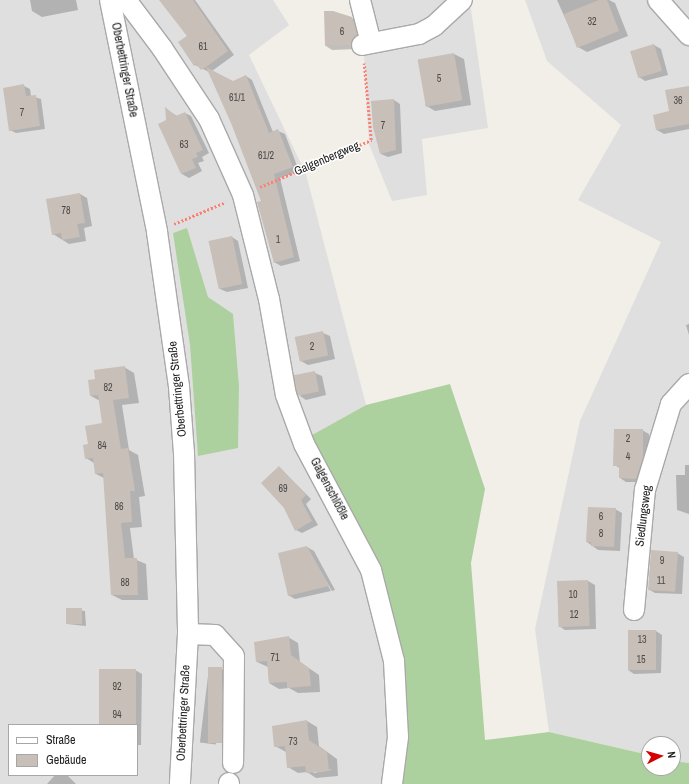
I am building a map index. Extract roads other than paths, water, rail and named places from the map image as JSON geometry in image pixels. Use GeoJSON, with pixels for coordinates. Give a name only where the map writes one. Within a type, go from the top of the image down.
{"type":"FeatureCollection","features":[{"type":"Feature","properties":{"kind":"street","name":"Oberbettringer Straße"},"geometry":{"type":"LineString","coordinates":[[110,0],[157,232],[170,317],[184,453],[188,634],[180,784]]}},
{"type":"Feature","properties":{"kind":"street","name":"Oberbettringer Straße"},"geometry":{"type":"LineString","coordinates":[[126,0],[162,48],[208,119],[243,195]]}},
{"type":"Feature","properties":{"kind":"street"},"geometry":{"type":"LineString","coordinates":[[360,0],[367,44],[419,34],[434,26],[462,0]]}},
{"type":"Feature","properties":{"kind":"street"},"geometry":{"type":"LineString","coordinates":[[658,0],[689,35]]}},
{"type":"Feature","properties":{"kind":"street","name":"Galgenschlößle"},"geometry":{"type":"LineString","coordinates":[[243,195],[269,299],[286,395],[304,444],[371,570],[394,661],[398,737],[392,784]]}},
{"type":"Feature","properties":{"kind":"street","name":"Siedlungsweg"},"geometry":{"type":"LineString","coordinates":[[634,610],[645,490],[671,404],[689,384]]}},
{"type":"Feature","properties":{"kind":"street"},"geometry":{"type":"LineString","coordinates":[[188,634],[214,635],[234,656],[233,763]]}}]}
